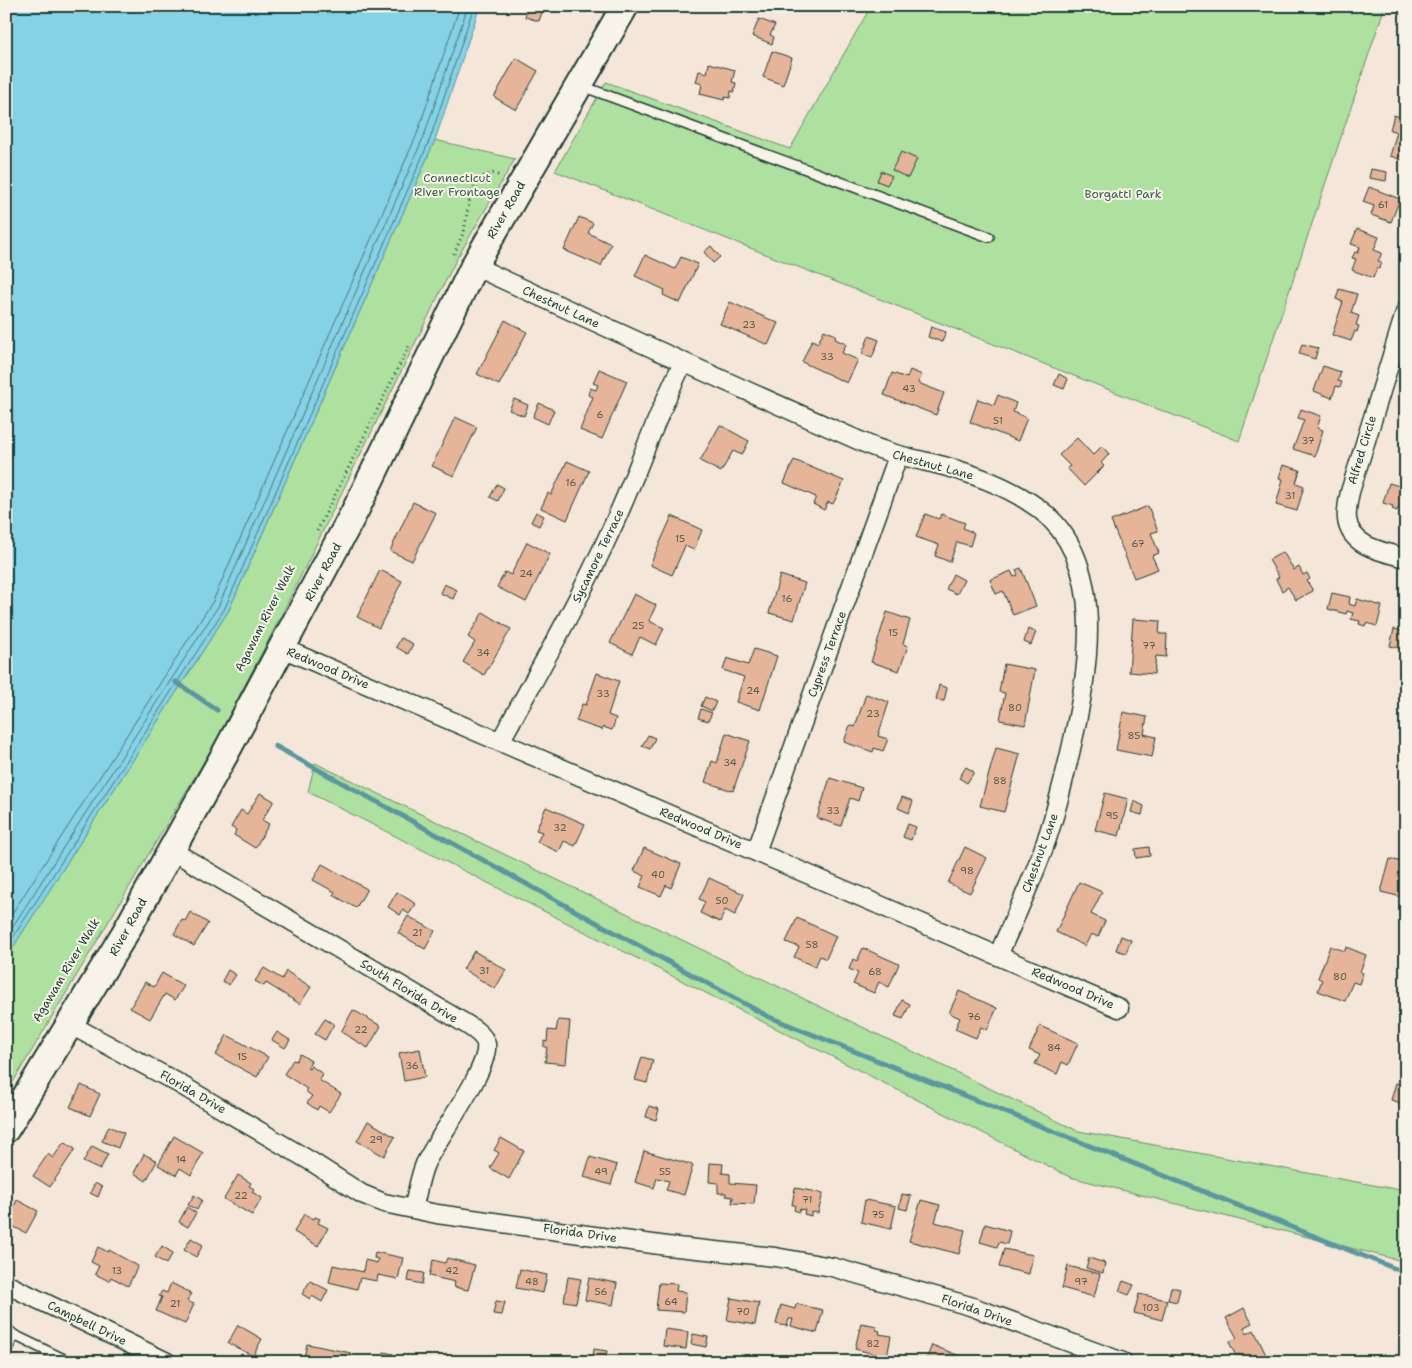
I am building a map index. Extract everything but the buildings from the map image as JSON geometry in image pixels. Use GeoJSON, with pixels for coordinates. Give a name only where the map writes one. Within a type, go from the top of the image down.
{"type":"FeatureCollection","features":[{"type":"Feature","properties":{"kind":"street","name":"River Road"},"geometry":{"type":"LineString","coordinates":[[6,1129],[125,933],[282,648],[356,509],[463,262],[519,187],[625,6]]}},
{"type":"Feature","properties":{"kind":"street","name":"Chestnut Lane"},"geometry":{"type":"LineString","coordinates":[[463,262],[683,363],[886,453],[953,468],[987,480],[1016,494],[1040,509],[1054,522],[1073,550],[1086,595],[1088,625],[1084,672],[1076,726],[1056,810],[1043,849],[998,956]]}},
{"type":"Feature","properties":{"kind":"street","name":"Alfred Circle"},"geometry":{"type":"LineString","coordinates":[[1405,313],[1350,492],[1346,518],[1349,529],[1359,541],[1379,550],[1406,558]]}},
{"type":"Feature","properties":{"kind":"street","name":"Sycamore Terrace"},"geometry":{"type":"LineString","coordinates":[[500,742],[611,532],[664,401],[683,363]]}},
{"type":"Feature","properties":{"kind":"street","name":"Cypress Terrace"},"geometry":{"type":"LineString","coordinates":[[756,852],[898,456]]}},
{"type":"Feature","properties":{"kind":"street","name":"Redwood Drive"},"geometry":{"type":"LineString","coordinates":[[282,648],[1119,1008]]}},
{"type":"Feature","properties":{"kind":"street","name":"South Florida Drive"},"geometry":{"type":"LineString","coordinates":[[171,850],[461,1021],[484,1040],[486,1048],[475,1082],[459,1105],[424,1165],[413,1209]]}},
{"type":"Feature","properties":{"kind":"street","name":"Florida Drive"},"geometry":{"type":"LineString","coordinates":[[71,1024],[176,1082],[312,1162],[362,1194],[384,1203],[413,1209],[667,1246],[775,1257],[832,1268],[970,1306],[1123,1362]]}},
{"type":"Feature","properties":{"kind":"street","name":"Campbell Drive"},"geometry":{"type":"LineString","coordinates":[[6,1284],[167,1362]]}},
{"type":"Feature","properties":{"kind":"lane"},"geometry":{"type":"LineString","coordinates":[[580,85],[990,237]]}},
{"type":"Feature","properties":{"kind":"lane"},"geometry":{"type":"LineString","coordinates":[[6,1328],[14,1335],[70,1362]]}},
{"type":"Feature","properties":{"kind":"lane"},"geometry":{"type":"LineString","coordinates":[[6,1351],[14,1335]]}},
{"type":"Feature","properties":{"kind":"path"},"geometry":{"type":"LineString","coordinates":[[463,262],[464,231],[471,192],[481,177],[494,173],[519,187]]}},
{"type":"Feature","properties":{"kind":"path"},"geometry":{"type":"LineString","coordinates":[[313,540],[410,344]]}},
{"type":"Feature","properties":{"kind":"green space","name":"Borgatti Park"},"geometry":{"type":"Polygon","coordinates":[[[871,6],[1385,6],[1239,441],[555,171],[606,82],[790,149],[871,6]]]}},
{"type":"Feature","properties":{"kind":"green space","name":"Connecticut River Frontage"},"geometry":{"type":"Polygon","coordinates":[[[435,140],[515,159],[456,260],[285,608],[215,743],[6,1094],[6,958],[229,610],[435,140]]]}},
{"type":"Feature","properties":{"kind":"green space"},"geometry":{"type":"Polygon","coordinates":[[[315,763],[1078,1131],[1406,1191],[1406,1262],[1070,1177],[308,792],[315,763]]]}},
{"type":"Feature","properties":{"kind":"water"},"geometry":{"type":"Polygon","coordinates":[[[6,6],[480,6],[435,140],[229,610],[6,958],[6,6]]]}},
{"type":"Feature","properties":{"kind":"waterway"},"geometry":{"type":"LineString","coordinates":[[176,682],[217,710]]}},
{"type":"Feature","properties":{"kind":"waterway"},"geometry":{"type":"LineString","coordinates":[[275,746],[769,1017],[1406,1273]]}}]}
